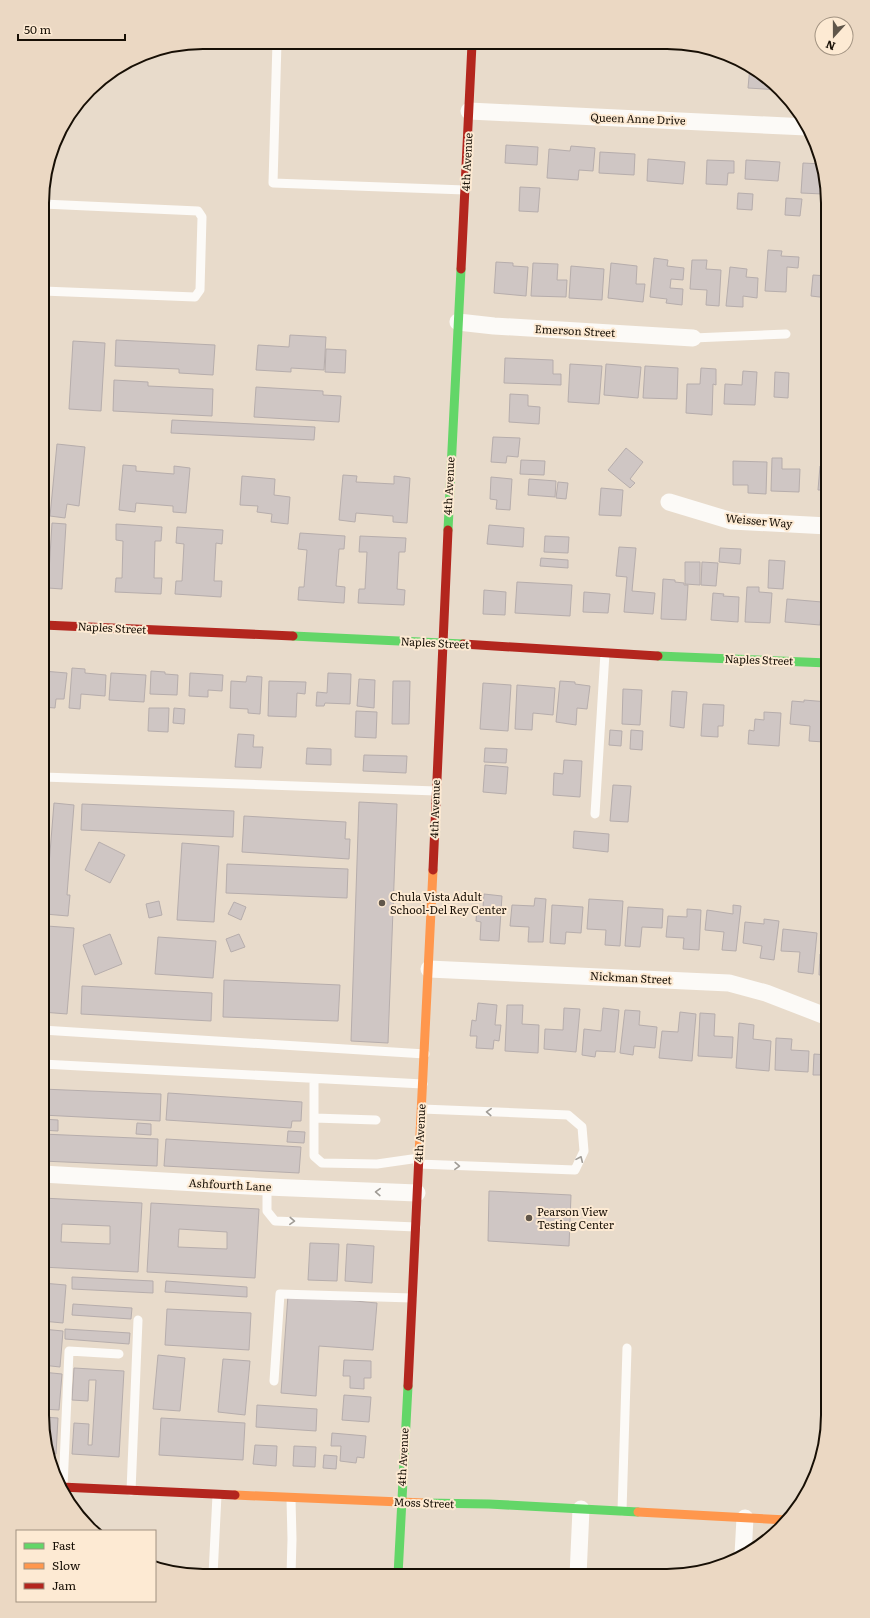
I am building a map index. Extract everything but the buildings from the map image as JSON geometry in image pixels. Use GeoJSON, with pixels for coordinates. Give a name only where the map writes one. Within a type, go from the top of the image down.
{"type":"FeatureCollection","features":[{"type":"Feature","properties":{"kind":"main road","name":"4th Avenue"},"geometry":{"type":"LineString","coordinates":[[398,1569],[400,1503],[425,1054],[442,643],[472,49]]}},
{"type":"Feature","properties":{"kind":"main road","name":"Naples Street"},"geometry":{"type":"LineString","coordinates":[[49,625],[442,643],[604,653],[821,662]]}},
{"type":"Feature","properties":{"kind":"main road","name":"Moss Street"},"geometry":{"type":"LineString","coordinates":[[67,1487],[291,1499],[444,1505],[490,1504],[780,1520]]}},
{"type":"Feature","properties":{"kind":"street","name":"Queen Anne Drive"},"geometry":{"type":"LineString","coordinates":[[469,111],[800,127]]}},
{"type":"Feature","properties":{"kind":"street","name":"Emerson Street"},"geometry":{"type":"LineString","coordinates":[[458,322],[494,326],[693,338]]}},
{"type":"Feature","properties":{"kind":"street","name":"Weisser Way"},"geometry":{"type":"LineString","coordinates":[[669,502],[732,521],[821,526]]}},
{"type":"Feature","properties":{"kind":"street","name":"Nickman Street"},"geometry":{"type":"LineString","coordinates":[[429,969],[728,983],[766,993],[821,1014]]}},
{"type":"Feature","properties":{"kind":"street","name":"Ashfourth Lane"},"geometry":{"type":"LineString","coordinates":[[49,1174],[267,1187],[418,1193]]}},
{"type":"Feature","properties":{"kind":"street"},"geometry":{"type":"LineString","coordinates":[[578,1569],[581,1509]]}},
{"type":"Feature","properties":{"kind":"street"},"geometry":{"type":"LineString","coordinates":[[743,1548],[745,1518]]}},
{"type":"Feature","properties":{"kind":"lane"},"geometry":{"type":"LineString","coordinates":[[277,49],[273,184],[465,190]]}},
{"type":"Feature","properties":{"kind":"lane"},"geometry":{"type":"LineString","coordinates":[[49,204],[198,211],[202,217],[200,290],[195,297],[49,291]]}},
{"type":"Feature","properties":{"kind":"lane"},"geometry":{"type":"LineString","coordinates":[[693,338],[786,334]]}},
{"type":"Feature","properties":{"kind":"lane"},"geometry":{"type":"LineString","coordinates":[[595,814],[604,653]]}},
{"type":"Feature","properties":{"kind":"lane"},"geometry":{"type":"LineString","coordinates":[[49,777],[436,791]]}},
{"type":"Feature","properties":{"kind":"lane"},"geometry":{"type":"LineString","coordinates":[[49,1030],[425,1054]]}},
{"type":"Feature","properties":{"kind":"lane"},"geometry":{"type":"LineString","coordinates":[[49,1064],[423,1084]]}},
{"type":"Feature","properties":{"kind":"lane"},"geometry":{"type":"LineString","coordinates":[[314,1079],[314,1156],[322,1163],[376,1164],[419,1161],[575,1170],[584,1151],[582,1127],[568,1115],[421,1109]]}},
{"type":"Feature","properties":{"kind":"lane"},"geometry":{"type":"LineString","coordinates":[[314,1118],[376,1120]]}},
{"type":"Feature","properties":{"kind":"lane"},"geometry":{"type":"LineString","coordinates":[[267,1187],[268,1211],[275,1220],[416,1227]]}},
{"type":"Feature","properties":{"kind":"lane"},"geometry":{"type":"LineString","coordinates":[[274,1381],[280,1294],[412,1298]]}},
{"type":"Feature","properties":{"kind":"lane"},"geometry":{"type":"LineString","coordinates":[[131,1491],[138,1320]]}},
{"type":"Feature","properties":{"kind":"lane"},"geometry":{"type":"LineString","coordinates":[[622,1511],[627,1348]]}},
{"type":"Feature","properties":{"kind":"lane"},"geometry":{"type":"LineString","coordinates":[[63,1478],[70,1351],[119,1354]]}},
{"type":"Feature","properties":{"kind":"lane"},"geometry":{"type":"LineString","coordinates":[[213,1569],[217,1496]]}},
{"type":"Feature","properties":{"kind":"lane"},"geometry":{"type":"LineString","coordinates":[[291,1499],[291,1569]]}},
{"type":"Feature","properties":{"kind":"traffic: fast"},"geometry":{"type":"LineString","coordinates":[[448,530],[461,269]]}},
{"type":"Feature","properties":{"kind":"traffic: fast"},"geometry":{"type":"LineString","coordinates":[[293,636],[463,644]]}},
{"type":"Feature","properties":{"kind":"traffic: fast"},"geometry":{"type":"LineString","coordinates":[[658,656],[821,663]]}},
{"type":"Feature","properties":{"kind":"traffic: fast"},"geometry":{"type":"LineString","coordinates":[[398,1569],[408,1386]]}},
{"type":"Feature","properties":{"kind":"traffic: fast"},"geometry":{"type":"LineString","coordinates":[[424,1503],[489,1504],[638,1512]]}},
{"type":"Feature","properties":{"kind":"traffic: slow"},"geometry":{"type":"LineString","coordinates":[[419,1155],[433,870]]}},
{"type":"Feature","properties":{"kind":"traffic: slow"},"geometry":{"type":"LineString","coordinates":[[235,1495],[424,1503]]}},
{"type":"Feature","properties":{"kind":"traffic: slow"},"geometry":{"type":"LineString","coordinates":[[638,1512],[780,1520]]}},
{"type":"Feature","properties":{"kind":"traffic: jam"},"geometry":{"type":"LineString","coordinates":[[461,269],[472,49]]}},
{"type":"Feature","properties":{"kind":"traffic: jam"},"geometry":{"type":"LineString","coordinates":[[433,870],[448,530]]}},
{"type":"Feature","properties":{"kind":"traffic: jam"},"geometry":{"type":"LineString","coordinates":[[49,625],[293,636]]}},
{"type":"Feature","properties":{"kind":"traffic: jam"},"geometry":{"type":"LineString","coordinates":[[463,644],[658,656]]}},
{"type":"Feature","properties":{"kind":"traffic: jam"},"geometry":{"type":"LineString","coordinates":[[408,1386],[419,1155]]}},
{"type":"Feature","properties":{"kind":"traffic: jam"},"geometry":{"type":"LineString","coordinates":[[67,1487],[235,1495]]}},
{"type":"Feature","properties":{"kind":"place","name":"Chula Vista Adult School-Del Rey Center"},"geometry":{"type":"Point","coordinates":[382,903]}},
{"type":"Feature","properties":{"kind":"place","name":"Pearson View Testing Center"},"geometry":{"type":"Point","coordinates":[529,1218]}}]}
